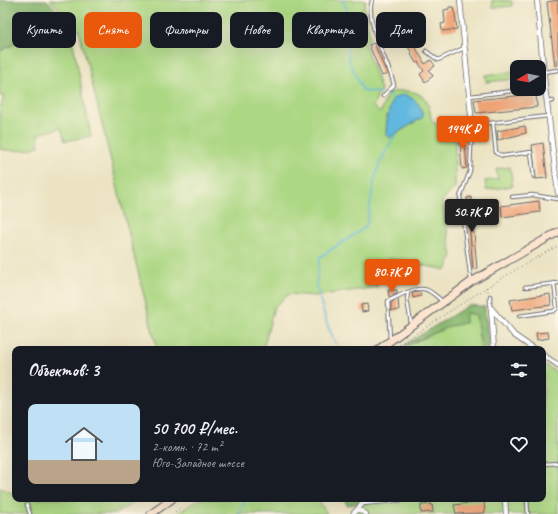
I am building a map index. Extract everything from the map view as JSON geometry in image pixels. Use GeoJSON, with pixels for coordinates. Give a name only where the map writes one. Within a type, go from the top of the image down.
{"type":"FeatureCollection","features":[{"type":"Feature","properties":{"kind":"main road"},"geometry":{"type":"LineString","coordinates":[[383,346],[471,282],[557,234]]}},
{"type":"Feature","properties":{"kind":"main road"},"geometry":{"type":"LineString","coordinates":[[151,514],[168,502]]}},
{"type":"Feature","properties":{"kind":"street"},"geometry":{"type":"LineString","coordinates":[[460,0],[472,125]]}},
{"type":"Feature","properties":{"kind":"street"},"geometry":{"type":"LineString","coordinates":[[537,0],[543,60]]}},
{"type":"Feature","properties":{"kind":"street"},"geometry":{"type":"LineString","coordinates":[[546,94],[557,174],[558,193]]}},
{"type":"Feature","properties":{"kind":"street"},"geometry":{"type":"LineString","coordinates":[[490,308],[494,346]]}},
{"type":"Feature","properties":{"kind":"street"},"geometry":{"type":"LineString","coordinates":[[490,308],[514,335],[530,346]]}},
{"type":"Feature","properties":{"kind":"street"},"geometry":{"type":"LineString","coordinates":[[546,357],[558,365]]}},
{"type":"Feature","properties":{"kind":"street"},"geometry":{"type":"LineString","coordinates":[[353,514],[363,503],[374,502]]}},
{"type":"Feature","properties":{"kind":"street"},"geometry":{"type":"LineString","coordinates":[[505,502],[506,514]]}},
{"type":"Feature","properties":{"kind":"street"},"geometry":{"type":"LineString","coordinates":[[358,509],[366,514]]}},
{"type":"Feature","properties":{"kind":"lane"},"geometry":{"type":"LineString","coordinates":[[372,0],[370,9],[372,25],[390,69],[394,85],[383,96]]}},
{"type":"Feature","properties":{"kind":"lane"},"geometry":{"type":"LineString","coordinates":[[426,51],[438,60],[465,47]]}},
{"type":"Feature","properties":{"kind":"lane"},"geometry":{"type":"LineString","coordinates":[[546,72],[558,70]]}},
{"type":"Feature","properties":{"kind":"lane"},"geometry":{"type":"LineString","coordinates":[[470,96],[510,91]]}},
{"type":"Feature","properties":{"kind":"lane"},"geometry":{"type":"LineString","coordinates":[[547,102],[553,101]]}},
{"type":"Feature","properties":{"kind":"lane"},"geometry":{"type":"LineString","coordinates":[[471,282],[460,197],[470,171],[472,125],[548,116]]}},
{"type":"Feature","properties":{"kind":"lane"},"geometry":{"type":"LineString","coordinates":[[493,123],[496,153],[503,156],[531,152],[534,177]]}},
{"type":"Feature","properties":{"kind":"lane"},"geometry":{"type":"LineString","coordinates":[[512,197],[532,195],[558,199]]}},
{"type":"Feature","properties":{"kind":"lane"},"geometry":{"type":"LineString","coordinates":[[519,316],[554,311],[557,308],[556,283],[525,287]]}},
{"type":"Feature","properties":{"kind":"lane"},"geometry":{"type":"LineString","coordinates":[[390,341],[388,301],[420,287],[426,288],[444,302]]}},
{"type":"Feature","properties":{"kind":"lane"},"geometry":{"type":"LineString","coordinates":[[408,292],[406,299],[411,325]]}},
{"type":"Feature","properties":{"kind":"lane"},"geometry":{"type":"LineString","coordinates":[[490,296],[490,308]]}},
{"type":"Feature","properties":{"kind":"lane"},"geometry":{"type":"LineString","coordinates":[[546,464],[558,463]]}},
{"type":"Feature","properties":{"kind":"lane"},"geometry":{"type":"LineString","coordinates":[[527,502],[528,514]]}},
{"type":"Feature","properties":{"kind":"lane"},"geometry":{"type":"LineString","coordinates":[[27,505],[30,514]]}},
{"type":"Feature","properties":{"kind":"path"},"geometry":{"type":"LineString","coordinates":[[398,346],[516,268],[558,246]]}},
{"type":"Feature","properties":{"kind":"path"},"geometry":{"type":"LineString","coordinates":[[486,287],[490,296]]}},
{"type":"Feature","properties":{"kind":"path"},"geometry":{"type":"LineString","coordinates":[[172,514],[189,502]]}},
{"type":"Feature","properties":{"kind":"green space"},"geometry":{"type":"Polygon","coordinates":[[[0,0],[47,0],[58,12],[12,12],[12,45],[0,51],[0,0]]]}},
{"type":"Feature","properties":{"kind":"green space"},"geometry":{"type":"Polygon","coordinates":[[[50,0],[366,0],[365,12],[292,12],[292,48],[366,48],[381,90],[373,106],[380,113],[388,93],[409,91],[419,94],[429,106],[432,122],[445,128],[455,139],[455,188],[442,201],[452,257],[446,270],[388,258],[377,287],[317,296],[289,294],[274,307],[264,346],[156,346],[79,30],[76,27],[76,12],[62,12],[50,0]],[[387,114],[386,135],[389,138],[423,117],[387,114]]]}},
{"type":"Feature","properties":{"kind":"green space"},"geometry":{"type":"Polygon","coordinates":[[[492,0],[512,1],[512,6],[493,8],[492,0]]]}},
{"type":"Feature","properties":{"kind":"green space"},"geometry":{"type":"Polygon","coordinates":[[[368,28],[370,38],[368,41],[368,28]]]}},
{"type":"Feature","properties":{"kind":"green space"},"geometry":{"type":"Polygon","coordinates":[[[12,45],[12,48],[74,48],[91,136],[65,141],[61,128],[38,134],[39,146],[34,148],[15,151],[0,149],[0,107],[4,97],[0,96],[0,51],[12,45]]]}},
{"type":"Feature","properties":{"kind":"green space"},"geometry":{"type":"Polygon","coordinates":[[[510,72],[510,80],[486,82],[485,75],[510,72]]]}},
{"type":"Feature","properties":{"kind":"green space"},"geometry":{"type":"Polygon","coordinates":[[[510,167],[513,186],[486,190],[485,181],[498,179],[496,169],[510,167]]]}},
{"type":"Feature","properties":{"kind":"green space"},"geometry":{"type":"Polygon","coordinates":[[[469,305],[485,307],[489,346],[481,346],[476,315],[466,313],[465,323],[450,326],[403,346],[469,305]]]}},
{"type":"Feature","properties":{"kind":"green space"},"geometry":{"type":"Polygon","coordinates":[[[465,313],[476,315],[481,346],[407,346],[450,326],[465,323],[465,313]]]}},
{"type":"Feature","properties":{"kind":"green space"},"geometry":{"type":"Polygon","coordinates":[[[546,366],[558,373],[558,514],[353,514],[363,503],[546,502],[546,366]]]}},
{"type":"Feature","properties":{"kind":"green space"},"geometry":{"type":"Polygon","coordinates":[[[0,488],[12,493],[12,502],[135,502],[115,514],[36,514],[35,512],[31,514],[0,514],[0,488]]]}},
{"type":"Feature","properties":{"kind":"green space"},"geometry":{"type":"Polygon","coordinates":[[[194,502],[320,502],[327,514],[177,514],[194,502]]]}},
{"type":"Feature","properties":{"kind":"green space"},"geometry":{"type":"Polygon","coordinates":[[[346,502],[370,502],[347,505],[346,502]]]}},
{"type":"Feature","properties":{"kind":"water"},"geometry":{"type":"Polygon","coordinates":[[[403,94],[411,97],[417,102],[421,108],[423,117],[389,138],[387,135],[387,119],[390,108],[393,99],[403,94]]]}},
{"type":"Feature","properties":{"kind":"building"},"geometry":{"type":"Polygon","coordinates":[[[558,0],[558,65],[555,66],[547,2],[558,0]]]}},
{"type":"Feature","properties":{"kind":"building"},"geometry":{"type":"Polygon","coordinates":[[[449,7],[454,7],[457,29],[442,31],[441,24],[445,23],[444,10],[449,9],[449,7]]]}},
{"type":"Feature","properties":{"kind":"building"},"geometry":{"type":"Polygon","coordinates":[[[374,43],[387,74],[382,76],[369,45],[374,43]]]}},
{"type":"Feature","properties":{"kind":"building"},"geometry":{"type":"Polygon","coordinates":[[[409,48],[416,48],[425,64],[431,60],[435,66],[429,70],[433,76],[425,82],[420,74],[424,71],[418,62],[416,63],[411,54],[412,53],[409,48]]]}},
{"type":"Feature","properties":{"kind":"building"},"geometry":{"type":"Polygon","coordinates":[[[515,96],[536,96],[537,107],[476,113],[474,100],[515,96]]]}},
{"type":"Feature","properties":{"kind":"building"},"geometry":{"type":"Polygon","coordinates":[[[525,126],[526,133],[498,140],[497,131],[525,126]]]}},
{"type":"Feature","properties":{"kind":"building"},"geometry":{"type":"Polygon","coordinates":[[[459,131],[464,131],[467,168],[462,169],[459,131]]]}},
{"type":"Feature","properties":{"kind":"building"},"geometry":{"type":"Polygon","coordinates":[[[543,143],[547,178],[536,179],[532,145],[543,143]]]}},
{"type":"Feature","properties":{"kind":"building"},"geometry":{"type":"Polygon","coordinates":[[[471,197],[477,269],[473,269],[467,198],[471,197]]]}},
{"type":"Feature","properties":{"kind":"building"},"geometry":{"type":"Polygon","coordinates":[[[539,201],[540,212],[502,217],[501,206],[539,201]]]}},
{"type":"Feature","properties":{"kind":"building"},"geometry":{"type":"Polygon","coordinates":[[[388,290],[397,290],[397,294],[389,297],[388,290]]]}},
{"type":"Feature","properties":{"kind":"building"},"geometry":{"type":"Polygon","coordinates":[[[420,292],[421,296],[413,298],[412,293],[420,292]]]}},
{"type":"Feature","properties":{"kind":"building"},"geometry":{"type":"Polygon","coordinates":[[[550,294],[551,305],[512,310],[510,300],[550,294]]]}},
{"type":"Feature","properties":{"kind":"building"},"geometry":{"type":"Polygon","coordinates":[[[398,299],[399,310],[391,311],[391,303],[398,299]]]}},
{"type":"Feature","properties":{"kind":"building"},"geometry":{"type":"Polygon","coordinates":[[[367,304],[368,311],[362,312],[361,305],[367,304]]]}},
{"type":"Feature","properties":{"kind":"building"},"geometry":{"type":"Polygon","coordinates":[[[548,332],[549,338],[537,340],[536,333],[548,332]]]}},
{"type":"Feature","properties":{"kind":"building"},"geometry":{"type":"Polygon","coordinates":[[[484,502],[485,513],[456,514],[454,505],[484,502]]]}},
{"type":"Feature","properties":{"kind":"building"},"geometry":{"type":"Polygon","coordinates":[[[432,504],[433,512],[421,513],[421,505],[432,504]]]}},
{"type":"Feature","properties":{"kind":"waterway"},"geometry":{"type":"LineString","coordinates":[[342,0],[347,9],[345,26],[349,61],[363,91],[381,93]]}},
{"type":"Feature","properties":{"kind":"waterway"},"geometry":{"type":"LineString","coordinates":[[388,93],[393,100]]}},
{"type":"Feature","properties":{"kind":"waterway"},"geometry":{"type":"LineString","coordinates":[[337,346],[327,324],[316,285],[320,257],[366,227],[376,173],[396,134]]}},
{"type":"Feature","properties":{"kind":"waterway"},"geometry":{"type":"LineString","coordinates":[[239,514],[245,502]]}}]}
